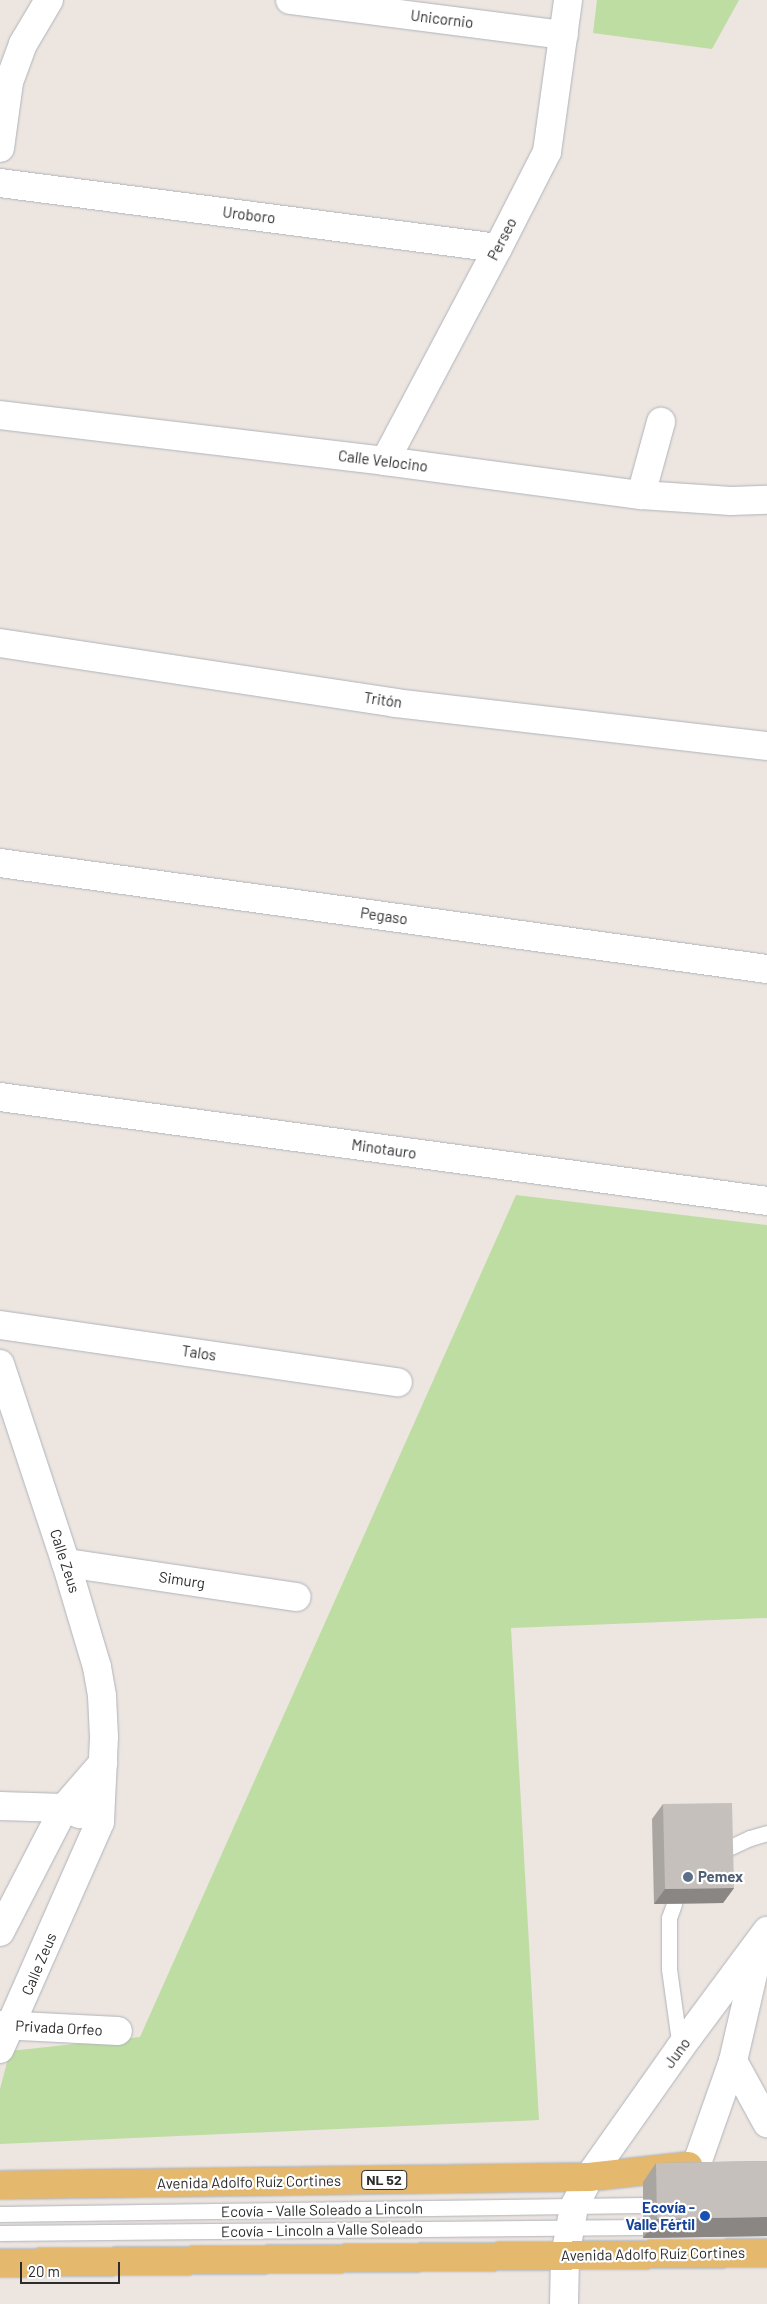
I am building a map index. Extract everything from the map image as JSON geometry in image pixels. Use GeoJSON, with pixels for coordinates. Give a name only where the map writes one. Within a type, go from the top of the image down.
{"type":"FeatureCollection","features":[{"type":"Feature","properties":{"kind":"main road","name":"Avenida Adolfo Ruíz Cortines"},"geometry":{"type":"LineString","coordinates":[[0,2185],[589,2177],[696,2166],[723,2166]]}},
{"type":"Feature","properties":{"kind":"main road","name":"Avenida Adolfo Ruíz Cortines"},"geometry":{"type":"LineString","coordinates":[[0,2263],[767,2253]]}},
{"type":"Feature","properties":{"kind":"street"},"geometry":{"type":"LineString","coordinates":[[0,148],[9,82],[23,44],[49,0]]}},
{"type":"Feature","properties":{"kind":"street","name":"Unicornio"},"geometry":{"type":"LineString","coordinates":[[290,0],[564,35]]}},
{"type":"Feature","properties":{"kind":"street","name":"Perseo"},"geometry":{"type":"LineString","coordinates":[[384,461],[547,152],[568,0]]}},
{"type":"Feature","properties":{"kind":"street","name":"Uroboro"},"geometry":{"type":"LineString","coordinates":[[0,182],[498,248]]}},
{"type":"Feature","properties":{"kind":"street","name":"Calle Velocino"},"geometry":{"type":"LineString","coordinates":[[0,415],[384,461],[641,495],[731,501],[767,500]]}},
{"type":"Feature","properties":{"kind":"street"},"geometry":{"type":"LineString","coordinates":[[641,495],[661,422]]}},
{"type":"Feature","properties":{"kind":"street","name":"Tritón"},"geometry":{"type":"LineString","coordinates":[[0,643],[395,703],[767,746]]}},
{"type":"Feature","properties":{"kind":"street","name":"Pegaso"},"geometry":{"type":"LineString","coordinates":[[0,863],[767,969]]}},
{"type":"Feature","properties":{"kind":"street","name":"Minotauro"},"geometry":{"type":"LineString","coordinates":[[0,1097],[767,1201]]}},
{"type":"Feature","properties":{"kind":"street","name":"Talos"},"geometry":{"type":"LineString","coordinates":[[0,1325],[398,1382]]}},
{"type":"Feature","properties":{"kind":"street","name":"Calle Zeus"},"geometry":{"type":"LineString","coordinates":[[0,1364],[66,1563],[97,1667],[102,1696],[103,1763],[100,1822],[4,2033]]}},
{"type":"Feature","properties":{"kind":"street","name":"Simurg"},"geometry":{"type":"LineString","coordinates":[[66,1563],[298,1597]]}},
{"type":"Feature","properties":{"kind":"street"},"geometry":{"type":"LineString","coordinates":[[0,1932],[64,1808],[103,1763]]}},
{"type":"Feature","properties":{"kind":"street"},"geometry":{"type":"LineString","coordinates":[[0,1806],[64,1808],[100,1822]]}},
{"type":"Feature","properties":{"kind":"street"},"geometry":{"type":"LineString","coordinates":[[696,2166],[733,2061],[765,1934]]}},
{"type":"Feature","properties":{"kind":"street","name":"Juno"},"geometry":{"type":"LineString","coordinates":[[564,2304],[565,2256],[572,2217],[589,2177],[680,2048],[765,1934]]}},
{"type":"Feature","properties":{"kind":"street","name":"Privada Orfeo"},"geometry":{"type":"LineString","coordinates":[[4,2033],[118,2031]]}},
{"type":"Feature","properties":{"kind":"street"},"geometry":{"type":"LineString","coordinates":[[733,2061],[767,2124]]}},
{"type":"Feature","properties":{"kind":"lane"},"geometry":{"type":"LineString","coordinates":[[722,1851],[750,1838],[767,1833]]}},
{"type":"Feature","properties":{"kind":"lane"},"geometry":{"type":"LineString","coordinates":[[674,1904],[670,1918],[669,1969],[680,2048]]}},
{"type":"Feature","properties":{"kind":"lane","name":"Ecovía - Valle Soleado a Lincoln"},"geometry":{"type":"LineString","coordinates":[[0,2214],[572,2217],[643,2204]]}},
{"type":"Feature","properties":{"kind":"lane","name":"Ecovía - Lincoln a Valle Soleado"},"geometry":{"type":"LineString","coordinates":[[0,2233],[572,2217],[643,2227]]}},
{"type":"Feature","properties":{"kind":"green space"},"geometry":{"type":"Polygon","coordinates":[[[597,0],[739,0],[712,49],[593,33],[597,0]]]}},
{"type":"Feature","properties":{"kind":"green space"},"geometry":{"type":"Polygon","coordinates":[[[516,1195],[767,1225],[767,1618],[511,1628],[539,2120],[0,2144],[0,2089],[10,2051],[140,2037],[516,1195]]]}},
{"type":"Feature","properties":{"kind":"building","name":"Pemex"},"geometry":{"type":"Polygon","coordinates":[[[732,1803],[734,1888],[665,1889],[663,1804],[732,1803]]]}},
{"type":"Feature","properties":{"kind":"building"},"geometry":{"type":"Polygon","coordinates":[[[767,2161],[767,2217],[657,2219],[656,2163],[767,2161]]]}},
{"type":"Feature","properties":{"kind":"place","name":"Pemex"},"geometry":{"type":"Point","coordinates":[688,1877]}},
{"type":"Feature","properties":{"kind":"place","name":"Ecovía - Valle Fértil"},"geometry":{"type":"Point","coordinates":[705,2216]}}]}
